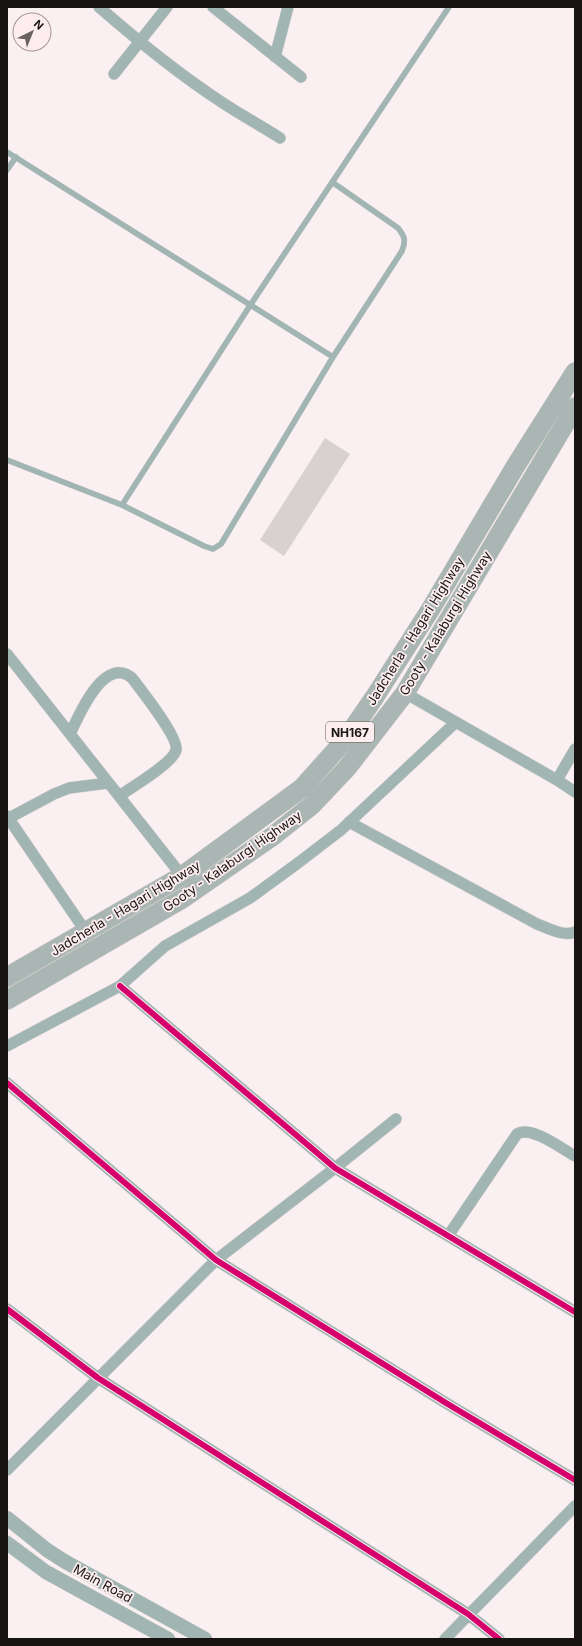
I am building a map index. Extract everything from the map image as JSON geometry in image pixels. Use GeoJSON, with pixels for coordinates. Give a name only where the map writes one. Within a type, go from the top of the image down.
{"type":"FeatureCollection","features":[{"type":"Feature","properties":{"kind":"highway","name":"Jadcherla - Hagari Highway"},"geometry":{"type":"LineString","coordinates":[[7,977],[182,876],[302,788],[345,740],[432,608],[514,467],[575,372]]}},
{"type":"Feature","properties":{"kind":"highway","name":"Gooty - Kalaburgi Highway"},"geometry":{"type":"LineString","coordinates":[[7,1000],[182,899],[273,836],[312,805],[347,768],[405,693],[575,407]]}},
{"type":"Feature","properties":{"kind":"street"},"geometry":{"type":"LineString","coordinates":[[98,7],[184,76],[220,101],[280,138]]}},
{"type":"Feature","properties":{"kind":"street"},"geometry":{"type":"LineString","coordinates":[[114,74],[168,7]]}},
{"type":"Feature","properties":{"kind":"street"},"geometry":{"type":"LineString","coordinates":[[213,7],[301,77]]}},
{"type":"Feature","properties":{"kind":"street"},"geometry":{"type":"LineString","coordinates":[[276,57],[288,7]]}},
{"type":"Feature","properties":{"kind":"street"},"geometry":{"type":"LineString","coordinates":[[7,654],[182,876]]}},
{"type":"Feature","properties":{"kind":"street"},"geometry":{"type":"LineString","coordinates":[[70,734],[83,705],[99,684],[116,673],[128,674],[132,678],[174,737],[176,751],[171,759],[164,765],[119,796]]}},
{"type":"Feature","properties":{"kind":"street"},"geometry":{"type":"LineString","coordinates":[[405,693],[557,780],[575,792]]}},
{"type":"Feature","properties":{"kind":"street"},"geometry":{"type":"LineString","coordinates":[[7,1046],[120,986],[165,946],[250,898],[298,864],[349,822],[456,722]]}},
{"type":"Feature","properties":{"kind":"street"},"geometry":{"type":"LineString","coordinates":[[557,780],[575,749]]}},
{"type":"Feature","properties":{"kind":"street"},"geometry":{"type":"LineString","coordinates":[[86,932],[8,817],[69,788],[108,783]]}},
{"type":"Feature","properties":{"kind":"street"},"geometry":{"type":"LineString","coordinates":[[349,822],[538,924],[555,931],[572,934],[575,932]]}},
{"type":"Feature","properties":{"kind":"street"},"geometry":{"type":"LineString","coordinates":[[120,986],[335,1168],[575,1312]]}},
{"type":"Feature","properties":{"kind":"street"},"geometry":{"type":"LineString","coordinates":[[7,1083],[216,1260],[446,1403],[575,1480]]}},
{"type":"Feature","properties":{"kind":"street"},"geometry":{"type":"LineString","coordinates":[[7,1470],[216,1260],[396,1119]]}},
{"type":"Feature","properties":{"kind":"street"},"geometry":{"type":"LineString","coordinates":[[448,1236],[518,1134],[522,1131],[533,1132],[575,1156]]}},
{"type":"Feature","properties":{"kind":"street"},"geometry":{"type":"LineString","coordinates":[[7,1309],[98,1378],[468,1614],[498,1639]]}},
{"type":"Feature","properties":{"kind":"street"},"geometry":{"type":"LineString","coordinates":[[445,1639],[575,1506]]}},
{"type":"Feature","properties":{"kind":"street","name":"Main Road"},"geometry":{"type":"LineString","coordinates":[[7,1518],[47,1550],[64,1561],[205,1639]]}},
{"type":"Feature","properties":{"kind":"street","name":"Main Road"},"geometry":{"type":"LineString","coordinates":[[7,1543],[46,1572],[168,1639]]}},
{"type":"Feature","properties":{"kind":"lane"},"geometry":{"type":"LineString","coordinates":[[122,505],[251,304],[449,7]]}},
{"type":"Feature","properties":{"kind":"lane"},"geometry":{"type":"LineString","coordinates":[[7,152],[251,304],[333,357]]}},
{"type":"Feature","properties":{"kind":"lane"},"geometry":{"type":"LineString","coordinates":[[7,170],[16,157]]}},
{"type":"Feature","properties":{"kind":"lane"},"geometry":{"type":"LineString","coordinates":[[7,460],[122,505],[204,546],[213,549],[221,544],[333,357],[402,251],[406,241],[404,235],[398,228],[332,182]]}},
{"type":"Feature","properties":{"kind":"building"},"geometry":{"type":"Polygon","coordinates":[[[325,438],[350,454],[284,556],[260,540],[325,438]]]}},
{"type":"Feature","properties":{"kind":"cycle path"},"geometry":{"type":"LineString","coordinates":[[120,986],[335,1168],[575,1312]]}},
{"type":"Feature","properties":{"kind":"cycle path"},"geometry":{"type":"LineString","coordinates":[[7,1083],[216,1260],[446,1403],[575,1480]]}},
{"type":"Feature","properties":{"kind":"cycle path"},"geometry":{"type":"LineString","coordinates":[[7,1309],[98,1378],[468,1614],[499,1639]]}}]}
